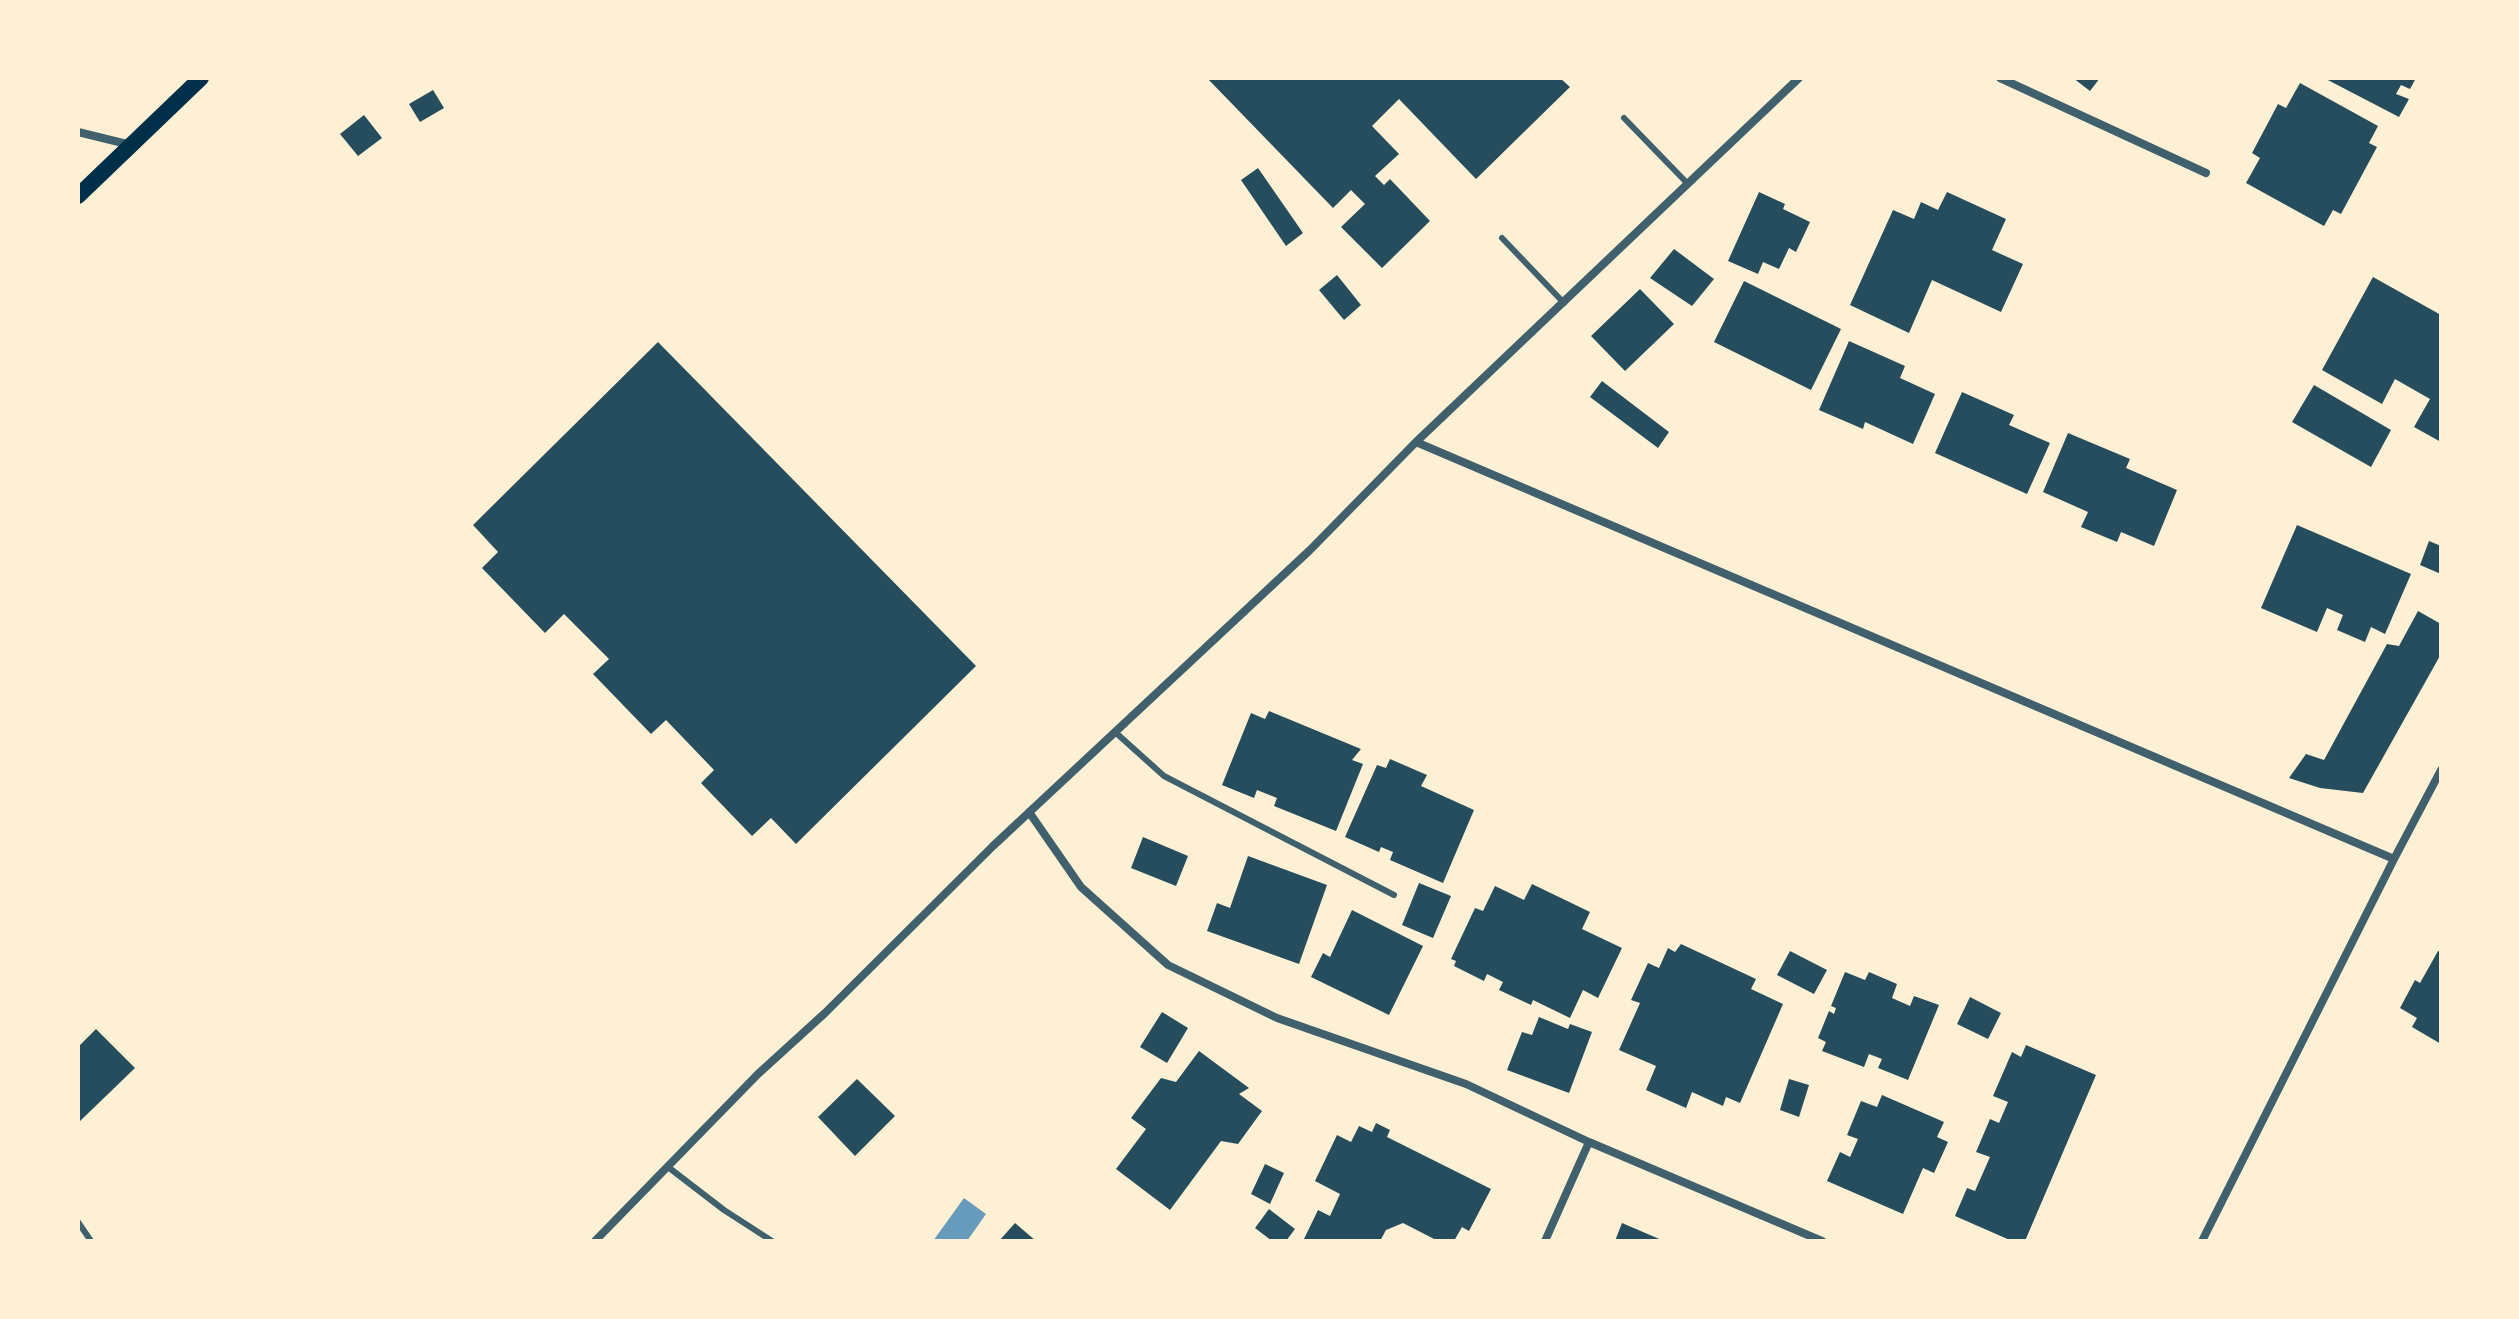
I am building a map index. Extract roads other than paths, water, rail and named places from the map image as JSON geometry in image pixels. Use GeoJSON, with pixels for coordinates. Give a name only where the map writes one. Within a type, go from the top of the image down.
{"type":"FeatureCollection","features":[{"type":"Feature","properties":{"kind":"main road"},"geometry":{"type":"LineString","coordinates":[[78,196],[201,78]]}},
{"type":"Feature","properties":{"kind":"street"},"geometry":{"type":"LineString","coordinates":[[595,1241],[758,1074],[825,1013],[1029,812],[1310,550],[1416,442],[1799,78]]}},
{"type":"Feature","properties":{"kind":"street"},"geometry":{"type":"LineString","coordinates":[[2000,78],[2206,173]]}},
{"type":"Feature","properties":{"kind":"street"},"geometry":{"type":"LineString","coordinates":[[78,132],[131,145]]}},
{"type":"Feature","properties":{"kind":"street"},"geometry":{"type":"LineString","coordinates":[[1416,442],[2394,859]]}},
{"type":"Feature","properties":{"kind":"street"},"geometry":{"type":"LineString","coordinates":[[2202,1241],[2441,770]]}},
{"type":"Feature","properties":{"kind":"street"},"geometry":{"type":"LineString","coordinates":[[1029,812],[1081,887],[1168,965],[1277,1018],[1466,1084],[1589,1142],[1822,1241]]}},
{"type":"Feature","properties":{"kind":"street"},"geometry":{"type":"LineString","coordinates":[[1545,1241],[1589,1142]]}},
{"type":"Feature","properties":{"kind":"lane"},"geometry":{"type":"LineString","coordinates":[[1624,118],[1688,184]]}},
{"type":"Feature","properties":{"kind":"lane"},"geometry":{"type":"LineString","coordinates":[[1502,238],[1564,303]]}},
{"type":"Feature","properties":{"kind":"lane"},"geometry":{"type":"LineString","coordinates":[[1115,732],[1164,776],[1394,895]]}},
{"type":"Feature","properties":{"kind":"lane"},"geometry":{"type":"LineString","coordinates":[[668,1167],[724,1210],[772,1241]]}},
{"type":"Feature","properties":{"kind":"lane"},"geometry":{"type":"LineString","coordinates":[[78,1222],[91,1241]]}},
{"type":"Feature","properties":{"kind":"water"},"geometry":{"type":"Polygon","coordinates":[[[964,1198],[986,1214],[967,1241],[933,1241],[964,1198]]]}}]}
